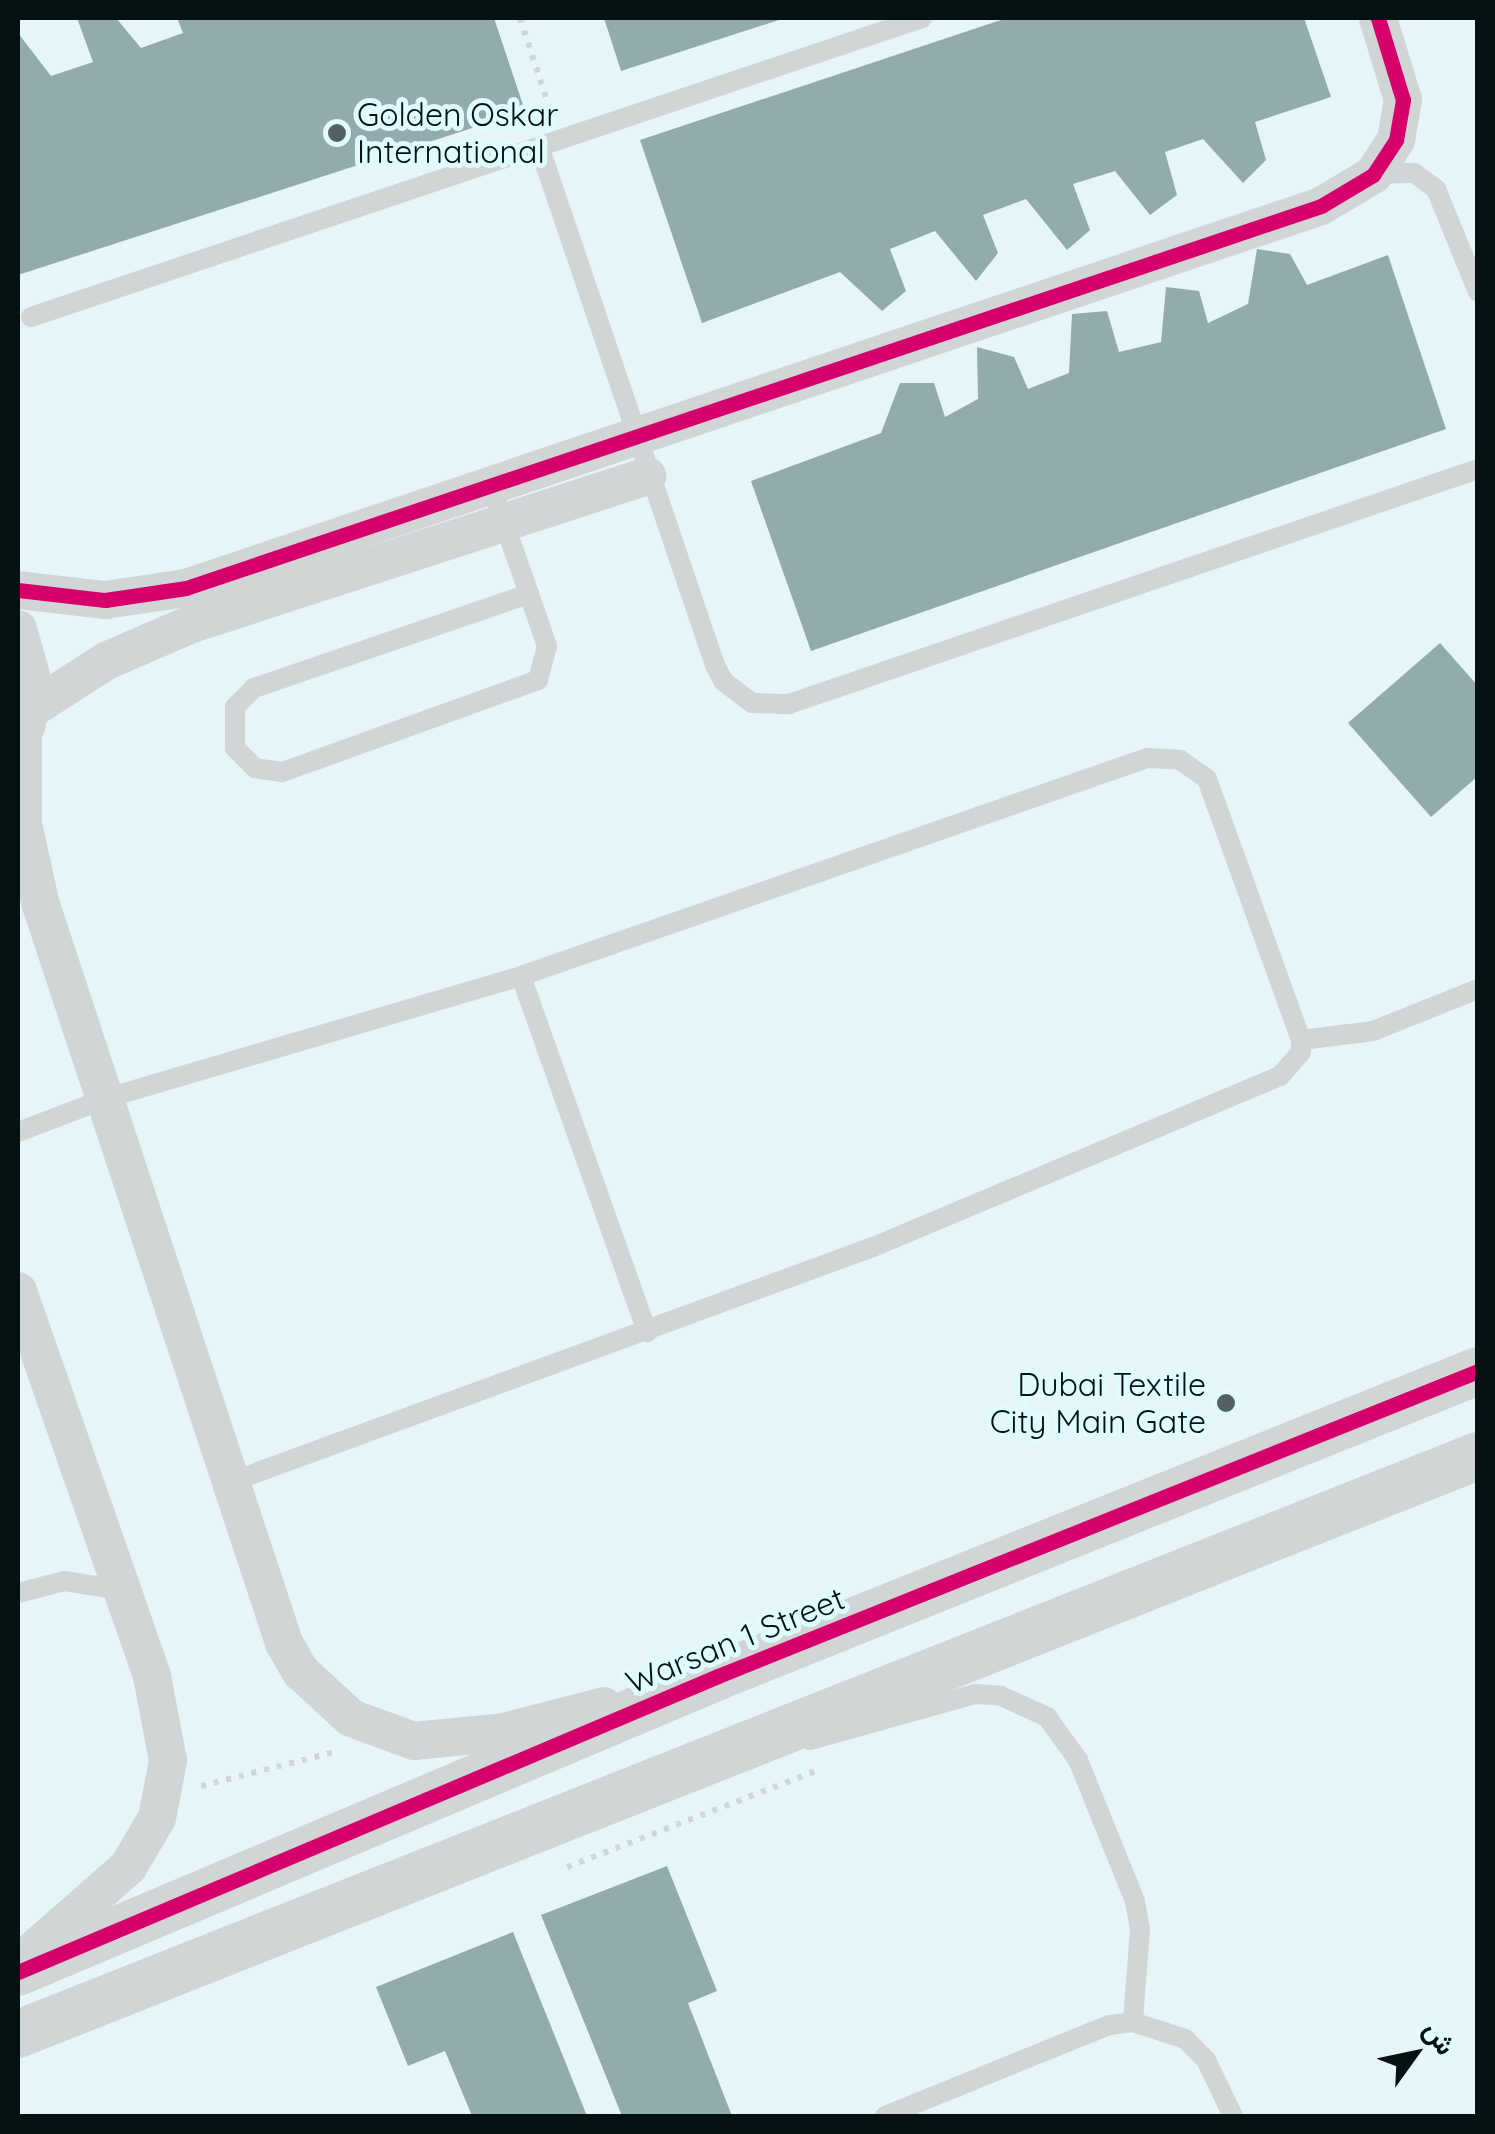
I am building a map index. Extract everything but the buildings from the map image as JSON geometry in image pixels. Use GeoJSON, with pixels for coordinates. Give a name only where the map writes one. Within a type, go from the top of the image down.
{"type":"FeatureCollection","features":[{"type":"Feature","properties":{"kind":"street"},"geometry":{"type":"LineString","coordinates":[[18,590],[105,600],[186,588],[1321,206],[1374,175],[1396,140],[1402,100],[1378,18]]}},
{"type":"Feature","properties":{"kind":"street"},"geometry":{"type":"LineString","coordinates":[[24,734],[146,641],[647,476]]}},
{"type":"Feature","properties":{"kind":"street"},"geometry":{"type":"LineString","coordinates":[[18,629],[31,675],[24,734],[30,865],[284,1642],[301,1672],[324,1698],[382,1733],[448,1743],[718,1676]]}},
{"type":"Feature","properties":{"kind":"street"},"geometry":{"type":"LineString","coordinates":[[18,1292],[167,1732],[161,1801],[128,1868],[18,1964]]}},
{"type":"Feature","properties":{"kind":"street","name":"Warsan 1 Street"},"geometry":{"type":"LineString","coordinates":[[18,1972],[718,1676],[1478,1371]]}},
{"type":"Feature","properties":{"kind":"street"},"geometry":{"type":"LineString","coordinates":[[18,2034],[1478,1456]]}},
{"type":"Feature","properties":{"kind":"lane"},"geometry":{"type":"LineString","coordinates":[[31,317],[922,18]]}},
{"type":"Feature","properties":{"kind":"lane"},"geometry":{"type":"LineString","coordinates":[[540,149],[647,476],[723,681],[752,703],[770,706],[1478,469]]}},
{"type":"Feature","properties":{"kind":"lane"},"geometry":{"type":"LineString","coordinates":[[1374,175],[1414,173],[1436,190],[1478,292]]}},
{"type":"Feature","properties":{"kind":"lane"},"geometry":{"type":"LineString","coordinates":[[492,485],[529,594],[548,658],[530,688],[282,772],[255,768],[235,748],[235,707],[254,688],[529,594]]}},
{"type":"Feature","properties":{"kind":"lane"},"geometry":{"type":"LineString","coordinates":[[18,1132],[107,1098],[522,976],[1163,756],[1195,768],[1216,794],[1302,1040],[1301,1052],[1280,1076],[874,1247],[231,1482]]}},
{"type":"Feature","properties":{"kind":"lane"},"geometry":{"type":"LineString","coordinates":[[522,976],[647,1332]]}},
{"type":"Feature","properties":{"kind":"lane"},"geometry":{"type":"LineString","coordinates":[[1302,1040],[1373,1031],[1478,989]]}},
{"type":"Feature","properties":{"kind":"lane"},"geometry":{"type":"LineString","coordinates":[[18,1592],[64,1581],[122,1590]]}},
{"type":"Feature","properties":{"kind":"lane"},"geometry":{"type":"LineString","coordinates":[[753,1742],[854,1732],[976,1694],[1001,1696],[1047,1718],[1078,1760],[1135,1901],[1140,1930],[1133,2022]]}},
{"type":"Feature","properties":{"kind":"lane"},"geometry":{"type":"LineString","coordinates":[[885,2116],[1108,2024],[1133,2022],[1184,2039],[1206,2060],[1233,2116]]}},
{"type":"Feature","properties":{"kind":"path"},"geometry":{"type":"LineString","coordinates":[[520,18],[561,142]]}},
{"type":"Feature","properties":{"kind":"path"},"geometry":{"type":"LineString","coordinates":[[196,1788],[354,1746]]}},
{"type":"Feature","properties":{"kind":"path"},"geometry":{"type":"LineString","coordinates":[[563,1869],[821,1769]]}},
{"type":"Feature","properties":{"kind":"cycle path"},"geometry":{"type":"LineString","coordinates":[[18,590],[105,600],[186,588],[1321,206],[1373,175],[1396,140],[1403,100],[1378,18]]}},
{"type":"Feature","properties":{"kind":"cycle path"},"geometry":{"type":"LineString","coordinates":[[18,1972],[718,1676],[1478,1371]]}},
{"type":"Feature","properties":{"kind":"place","name":"Golden Oskar International"},"geometry":{"type":"Point","coordinates":[337,133]}},
{"type":"Feature","properties":{"kind":"place","name":"Dubai Textile City Main Gate"},"geometry":{"type":"Point","coordinates":[1226,1403]}}]}
